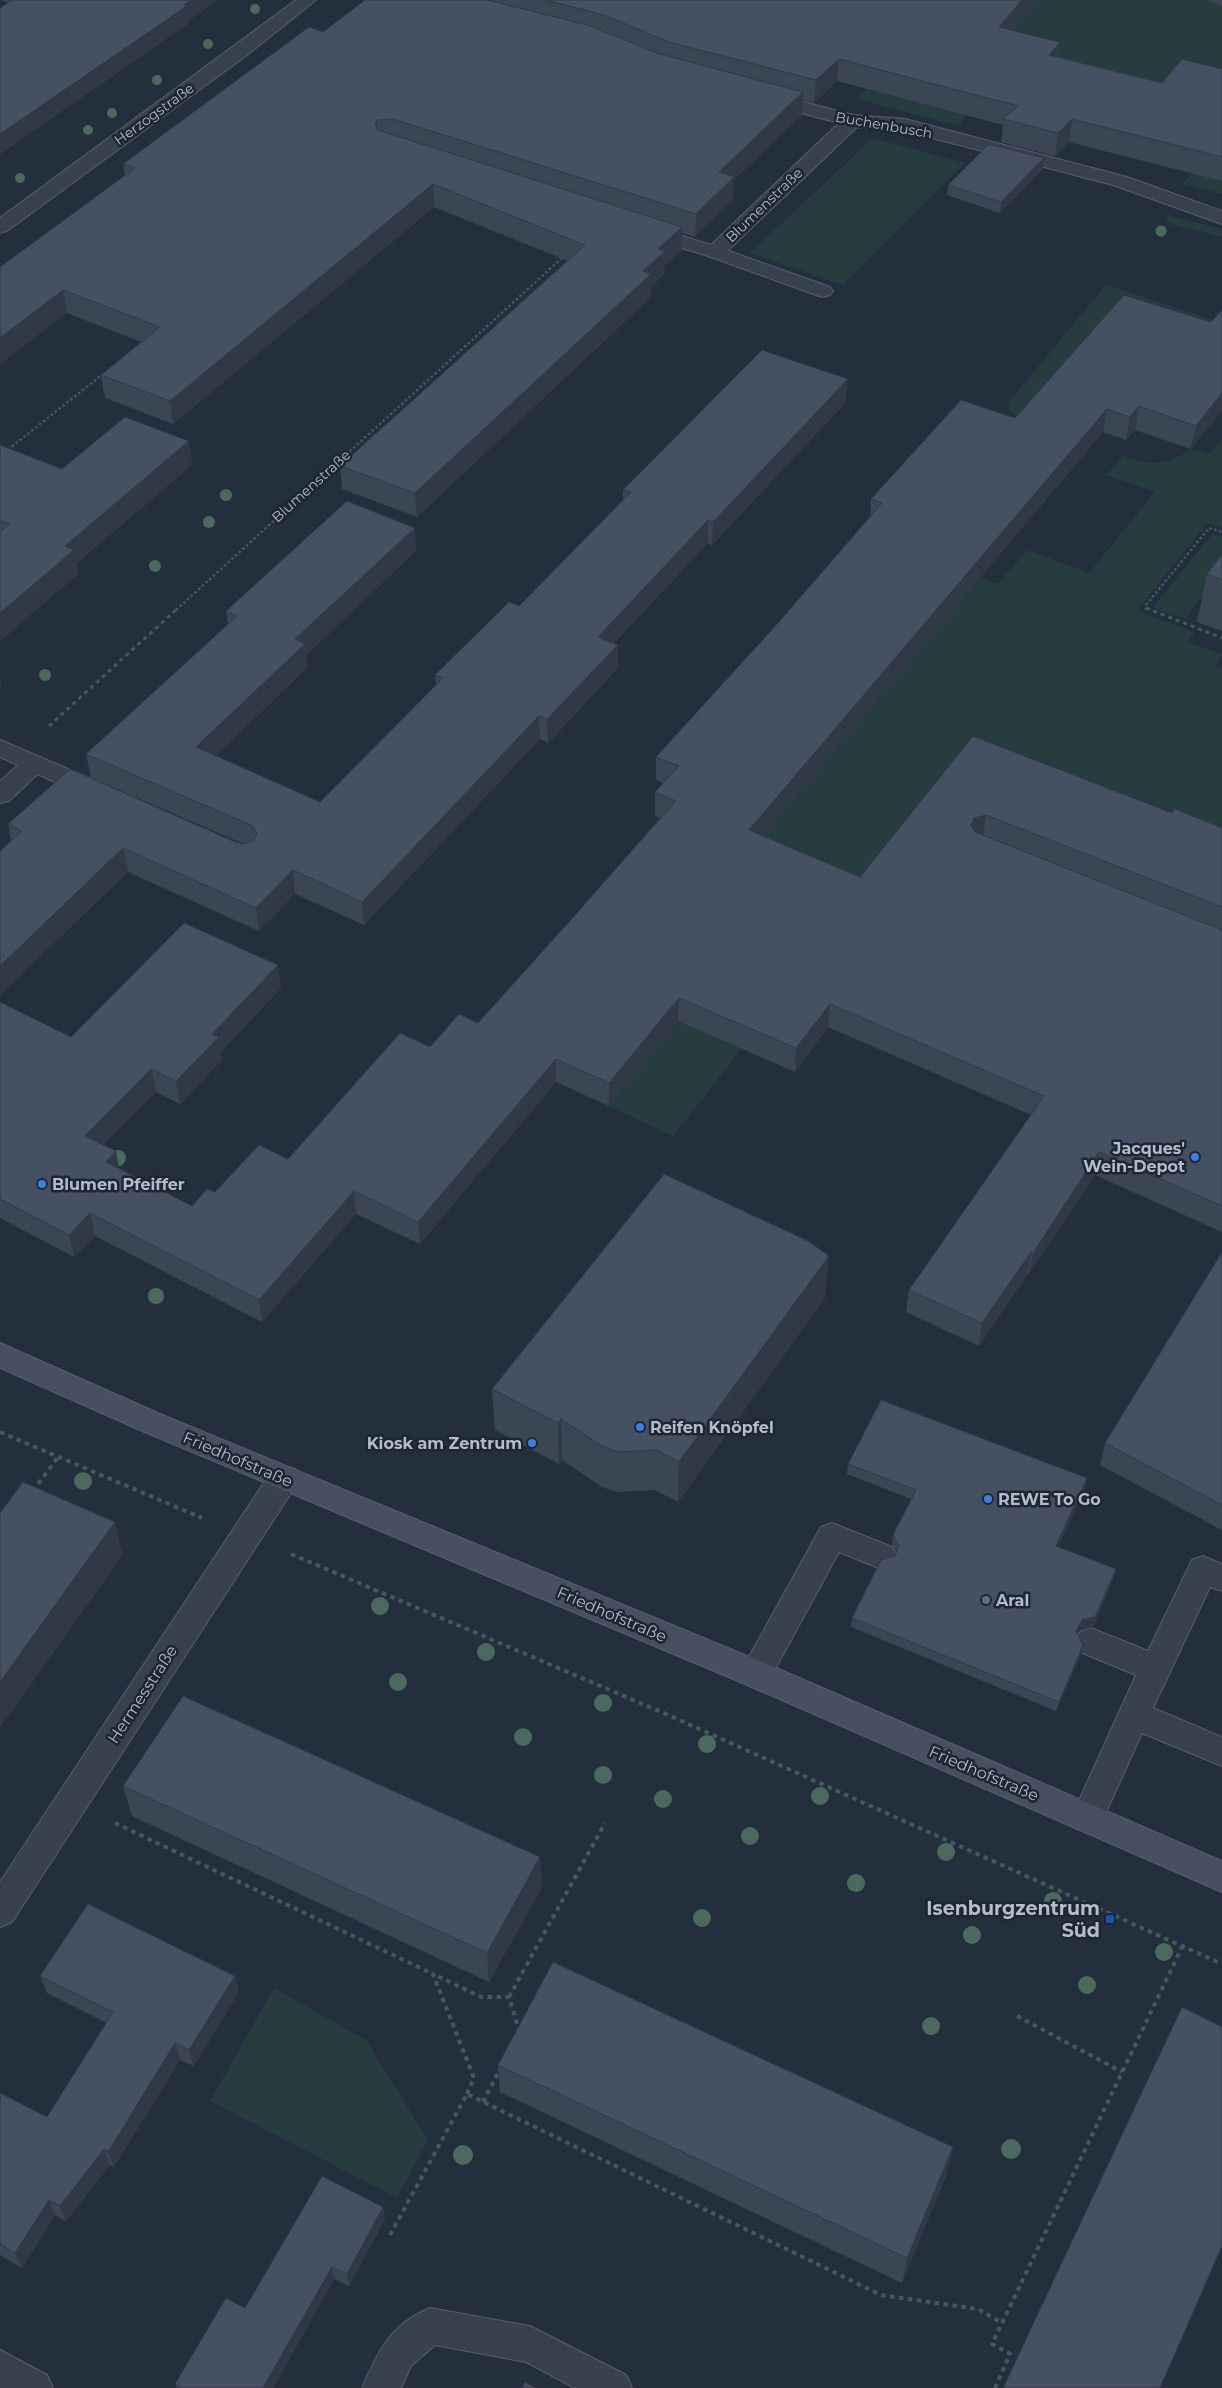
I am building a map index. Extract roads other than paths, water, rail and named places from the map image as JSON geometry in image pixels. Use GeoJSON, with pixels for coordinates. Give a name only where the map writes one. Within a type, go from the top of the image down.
{"type":"FeatureCollection","features":[{"type":"Feature","properties":{"kind":"main road","name":"Friedhofstraße"},"geometry":{"type":"LineString","coordinates":[[0,1355],[150,1422],[756,1674],[1222,1877]]}},
{"type":"Feature","properties":{"kind":"street","name":"Herzogstraße"},"geometry":{"type":"LineString","coordinates":[[0,227],[241,51],[307,0]]}},
{"type":"Feature","properties":{"kind":"street","name":"Buchenbusch"},"geometry":{"type":"LineString","coordinates":[[748,93],[852,121],[914,127],[1120,181],[1222,218]]}},
{"type":"Feature","properties":{"kind":"street","name":"Blumenstraße"},"geometry":{"type":"LineString","coordinates":[[633,226],[715,252],[852,121]]}},
{"type":"Feature","properties":{"kind":"street"},"geometry":{"type":"LineString","coordinates":[[715,252],[823,291]]}},
{"type":"Feature","properties":{"kind":"street"},"geometry":{"type":"LineString","coordinates":[[0,795],[17,756],[114,799]]}},
{"type":"Feature","properties":{"kind":"street","name":"Hermesstraße"},"geometry":{"type":"LineString","coordinates":[[0,1911],[284,1478]]}},
{"type":"Feature","properties":{"kind":"street"},"geometry":{"type":"LineString","coordinates":[[756,1674],[832,1536],[881,1556]]}},
{"type":"Feature","properties":{"kind":"street"},"geometry":{"type":"LineString","coordinates":[[1087,1818],[1155,1668],[1203,1569],[1222,1578]]}},
{"type":"Feature","properties":{"kind":"street"},"geometry":{"type":"LineString","coordinates":[[1091,1642],[1155,1668]]}},
{"type":"Feature","properties":{"kind":"street"},"geometry":{"type":"LineString","coordinates":[[1134,1715],[1222,1752]]}},
{"type":"Feature","properties":{"kind":"street"},"geometry":{"type":"LineString","coordinates":[[381,2388],[398,2353],[430,2326],[530,2344],[613,2388]]}},
{"type":"Feature","properties":{"kind":"street"},"geometry":{"type":"LineString","coordinates":[[0,2369],[34,2388]]}},
{"type":"Feature","properties":{"kind":"place","name":"Jacques' Wein-Depot"},"geometry":{"type":"Point","coordinates":[1195,1157]}},
{"type":"Feature","properties":{"kind":"place","name":"Blumen Pfeiffer"},"geometry":{"type":"Point","coordinates":[42,1184]}},
{"type":"Feature","properties":{"kind":"place","name":"Reifen Knöpfel"},"geometry":{"type":"Point","coordinates":[640,1427]}},
{"type":"Feature","properties":{"kind":"place","name":"Kiosk am Zentrum"},"geometry":{"type":"Point","coordinates":[532,1443]}},
{"type":"Feature","properties":{"kind":"place","name":"REWE To Go"},"geometry":{"type":"Point","coordinates":[988,1499]}},
{"type":"Feature","properties":{"kind":"place","name":"Aral"},"geometry":{"type":"Point","coordinates":[986,1600]}},
{"type":"Feature","properties":{"kind":"place","name":"Isenburgzentrum Süd"},"geometry":{"type":"Point","coordinates":[1110,1919]}}]}
